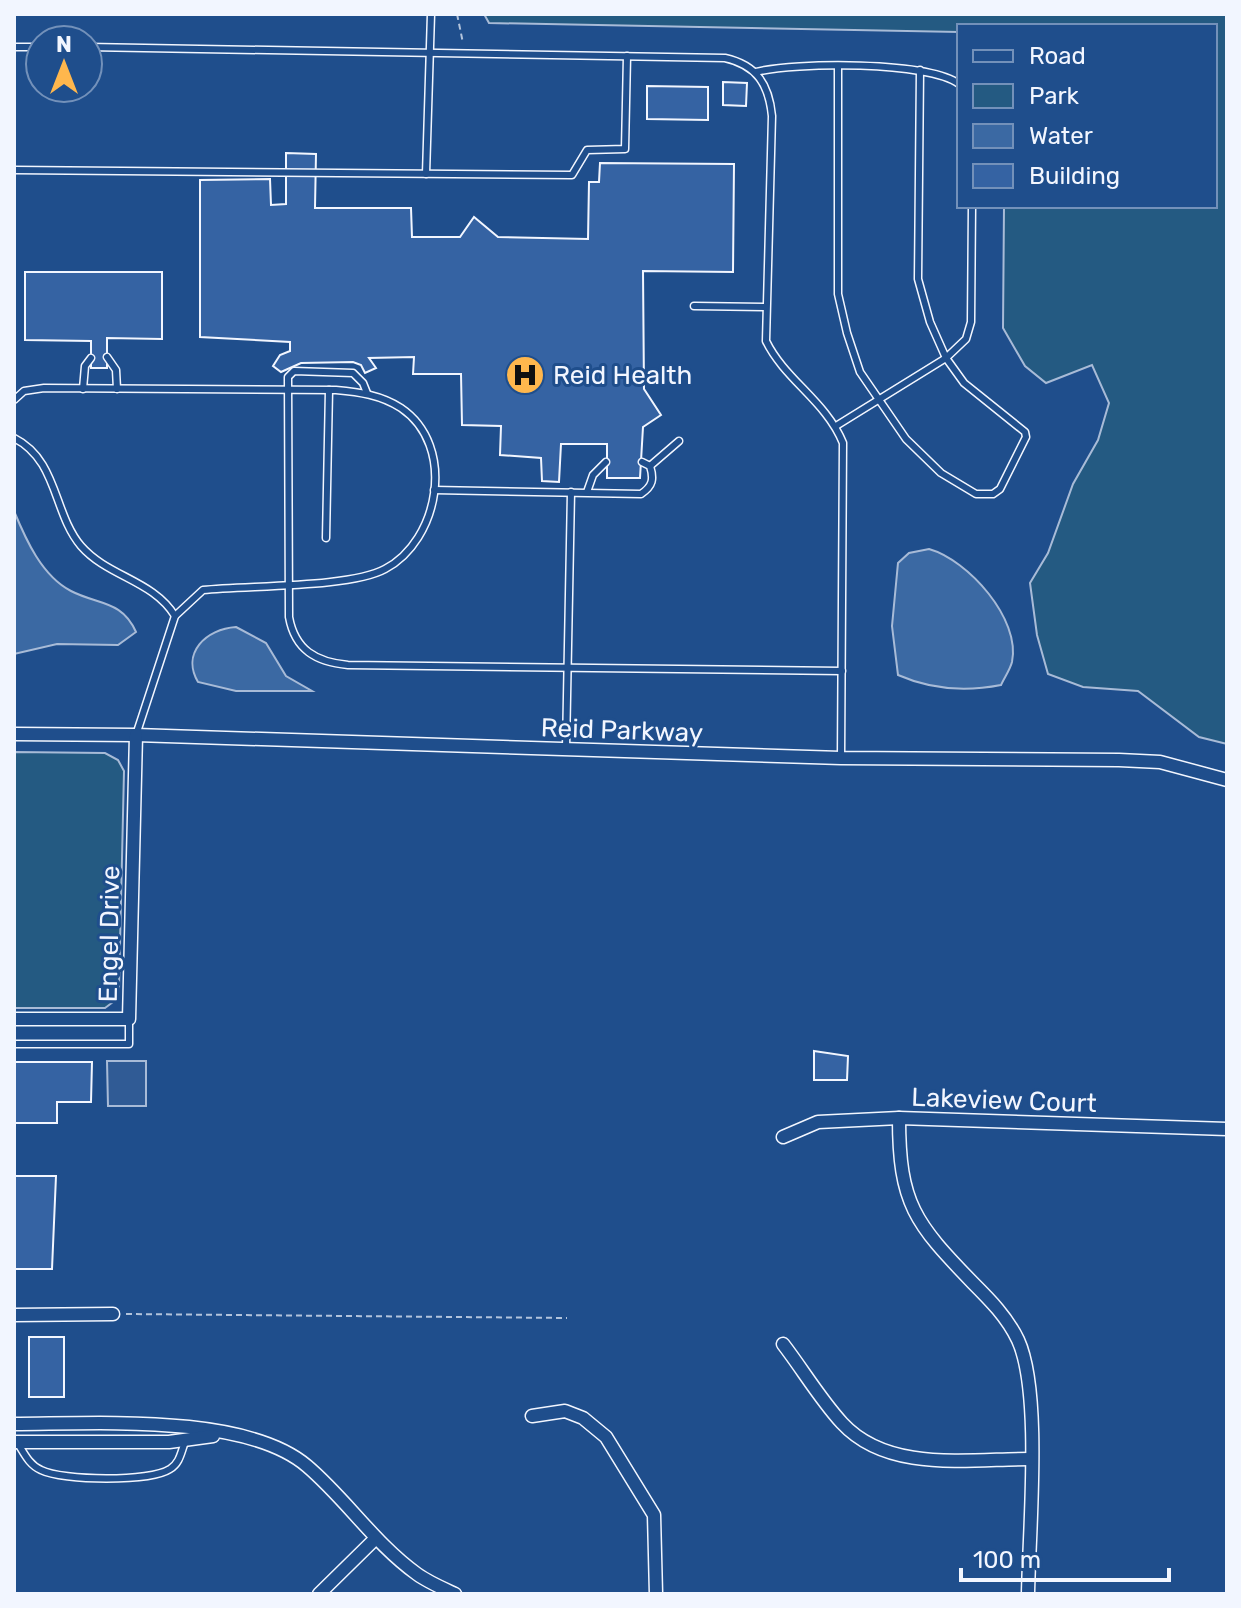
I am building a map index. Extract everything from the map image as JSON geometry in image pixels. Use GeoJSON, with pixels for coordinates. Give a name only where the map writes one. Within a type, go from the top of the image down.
{"type":"FeatureCollection","features":[{"type":"Feature","properties":{"kind":"street","name":"Reid Parkway"},"geometry":{"type":"LineString","coordinates":[[14,734],[136,735],[841,758],[1146,761],[1199,770],[1227,780]]}},
{"type":"Feature","properties":{"kind":"street","name":"Engel Drive"},"geometry":{"type":"LineString","coordinates":[[14,1019],[129,1019],[136,735]]}},
{"type":"Feature","properties":{"kind":"street","name":"Lakeview Court"},"geometry":{"type":"LineString","coordinates":[[783,1137],[818,1122],[899,1118],[1227,1129]]}},
{"type":"Feature","properties":{"kind":"street"},"geometry":{"type":"LineString","coordinates":[[899,1118],[902,1182],[918,1220],[930,1239],[996,1306],[1018,1341],[1029,1376],[1028,1594]]}},
{"type":"Feature","properties":{"kind":"street"},"geometry":{"type":"LineString","coordinates":[[14,1315],[113,1314]]}},
{"type":"Feature","properties":{"kind":"street"},"geometry":{"type":"LineString","coordinates":[[783,1344],[843,1424],[873,1447],[910,1458],[1030,1459]]}},
{"type":"Feature","properties":{"kind":"street"},"geometry":{"type":"LineString","coordinates":[[532,1416],[565,1411],[583,1418],[606,1437],[654,1515],[656,1594]]}},
{"type":"Feature","properties":{"kind":"street"},"geometry":{"type":"LineString","coordinates":[[14,1424],[164,1424],[278,1449],[297,1459],[418,1575],[455,1594]]}},
{"type":"Feature","properties":{"kind":"street"},"geometry":{"type":"LineString","coordinates":[[15,1442],[185,1440],[224,1435]]}},
{"type":"Feature","properties":{"kind":"street"},"geometry":{"type":"LineString","coordinates":[[319,1594],[376,1538]]}},
{"type":"Feature","properties":{"kind":"lane"},"geometry":{"type":"LineString","coordinates":[[426,174],[431,14]]}},
{"type":"Feature","properties":{"kind":"lane"},"geometry":{"type":"LineString","coordinates":[[104,47],[725,58],[756,72],[766,86],[772,116],[766,341],[772,354],[836,426],[845,461],[841,758]]}},
{"type":"Feature","properties":{"kind":"lane"},"geometry":{"type":"LineString","coordinates":[[14,170],[572,175],[587,150],[625,149],[627,56]]}},
{"type":"Feature","properties":{"kind":"lane"},"geometry":{"type":"LineString","coordinates":[[756,72],[796,66],[920,70],[949,76],[957,82]]}},
{"type":"Feature","properties":{"kind":"lane"},"geometry":{"type":"LineString","coordinates":[[838,67],[838,294],[860,372],[906,439],[941,473],[976,494],[993,494],[1000,489],[1026,437],[1025,432],[964,383],[946,358],[918,279],[920,70]]}},
{"type":"Feature","properties":{"kind":"lane"},"geometry":{"type":"LineString","coordinates":[[836,426],[946,358],[966,339],[971,322],[972,208]]}},
{"type":"Feature","properties":{"kind":"lane"},"geometry":{"type":"LineString","coordinates":[[694,306],[766,307]]}},
{"type":"Feature","properties":{"kind":"lane"},"geometry":{"type":"LineString","coordinates":[[107,357],[116,370],[117,389]]}},
{"type":"Feature","properties":{"kind":"lane"},"geometry":{"type":"LineString","coordinates":[[83,389],[85,366],[91,358]]}},
{"type":"Feature","properties":{"kind":"lane"},"geometry":{"type":"LineString","coordinates":[[367,393],[363,383],[353,373],[294,371],[288,377],[287,584],[292,634],[314,658],[331,663],[842,671]]}},
{"type":"Feature","properties":{"kind":"lane"},"geometry":{"type":"LineString","coordinates":[[14,400],[24,391],[83,389],[289,389],[367,393],[401,408],[420,427],[431,453],[434,490],[425,532],[406,557],[382,571],[354,579],[203,590],[175,616],[136,735]]}},
{"type":"Feature","properties":{"kind":"lane"},"geometry":{"type":"LineString","coordinates":[[326,538],[329,390]]}},
{"type":"Feature","properties":{"kind":"lane"},"geometry":{"type":"LineString","coordinates":[[14,438],[24,443],[54,482],[61,515],[83,549],[101,564],[164,598],[175,616]]}},
{"type":"Feature","properties":{"kind":"lane"},"geometry":{"type":"LineString","coordinates":[[650,466],[679,441]]}},
{"type":"Feature","properties":{"kind":"lane"},"geometry":{"type":"LineString","coordinates":[[587,492],[593,475],[606,462]]}},
{"type":"Feature","properties":{"kind":"lane"},"geometry":{"type":"LineString","coordinates":[[434,490],[641,494],[650,488],[653,478],[650,466],[642,462]]}},
{"type":"Feature","properties":{"kind":"lane"},"geometry":{"type":"LineString","coordinates":[[566,751],[571,492]]}},
{"type":"Feature","properties":{"kind":"lane"},"geometry":{"type":"LineString","coordinates":[[14,1044],[129,1044],[129,1019]]}},
{"type":"Feature","properties":{"kind":"lane"},"geometry":{"type":"LineString","coordinates":[[15,1442],[32,1465],[43,1471],[101,1477],[160,1473],[179,1460],[185,1440]]}},
{"type":"Feature","properties":{"kind":"path"},"geometry":{"type":"LineString","coordinates":[[457,14],[466,52]]}},
{"type":"Feature","properties":{"kind":"path"},"geometry":{"type":"LineString","coordinates":[[113,1314],[567,1318]]}},
{"type":"Feature","properties":{"kind":"green space"},"geometry":{"type":"Polygon","coordinates":[[[484,14],[1227,14],[1227,744],[1199,737],[1138,691],[1083,687],[1048,674],[1037,635],[1030,583],[1048,553],[1073,484],[1098,440],[1109,403],[1092,365],[1046,383],[1025,366],[1003,328],[1004,208],[1217,208],[1217,24],[957,24],[957,32],[489,23],[484,14]]]}},
{"type":"Feature","properties":{"kind":"green space"},"geometry":{"type":"Polygon","coordinates":[[[14,752],[105,753],[118,760],[124,771],[119,989],[117,999],[105,1008],[14,1008],[14,752]]]}},
{"type":"Feature","properties":{"kind":"shaded area"},"geometry":{"type":"Polygon","coordinates":[[[107,1061],[146,1061],[146,1106],[108,1106],[107,1061]]]}},
{"type":"Feature","properties":{"kind":"water"},"geometry":{"type":"Polygon","coordinates":[[[14,511],[30,545],[52,576],[71,591],[124,614],[136,632],[118,645],[57,644],[14,654],[14,511]]]}},
{"type":"Feature","properties":{"kind":"water"},"geometry":{"type":"Polygon","coordinates":[[[929,549],[960,565],[975,578],[1000,610],[1013,645],[1012,662],[1001,685],[949,688],[923,684],[898,675],[892,626],[898,563],[909,553],[929,549]]]}},
{"type":"Feature","properties":{"kind":"water"},"geometry":{"type":"Polygon","coordinates":[[[236,627],[266,643],[286,676],[312,691],[236,691],[198,682],[193,661],[199,644],[215,632],[236,627]]]}},
{"type":"Feature","properties":{"kind":"building"},"geometry":{"type":"Polygon","coordinates":[[[723,82],[747,83],[746,106],[723,105],[723,82]]]}},
{"type":"Feature","properties":{"kind":"building"},"geometry":{"type":"Polygon","coordinates":[[[647,86],[708,87],[708,120],[647,119],[647,86]]]}},
{"type":"Feature","properties":{"kind":"building"},"geometry":{"type":"Polygon","coordinates":[[[286,153],[316,154],[315,208],[411,208],[412,237],[460,237],[474,217],[498,237],[588,239],[589,182],[599,182],[600,163],[734,164],[733,272],[643,271],[644,389],[661,415],[643,427],[640,478],[607,478],[607,444],[561,444],[559,482],[542,481],[541,458],[500,455],[501,426],[462,425],[461,374],[413,374],[414,357],[369,358],[376,368],[365,373],[361,365],[353,362],[301,363],[281,372],[273,366],[280,355],[290,351],[290,342],[200,337],[200,180],[270,179],[271,205],[286,204],[286,153]]]}},
{"type":"Feature","properties":{"kind":"building"},"geometry":{"type":"Polygon","coordinates":[[[25,272],[162,272],[162,339],[107,338],[107,368],[91,368],[91,341],[25,340],[25,272]]]}},
{"type":"Feature","properties":{"kind":"building"},"geometry":{"type":"Polygon","coordinates":[[[814,1051],[848,1056],[847,1080],[814,1080],[814,1051]]]}},
{"type":"Feature","properties":{"kind":"building"},"geometry":{"type":"Polygon","coordinates":[[[14,1062],[92,1062],[91,1102],[57,1102],[57,1123],[14,1123],[14,1062]]]}},
{"type":"Feature","properties":{"kind":"building"},"geometry":{"type":"Polygon","coordinates":[[[14,1176],[56,1176],[52,1269],[14,1269],[14,1176]]]}},
{"type":"Feature","properties":{"kind":"building"},"geometry":{"type":"Polygon","coordinates":[[[29,1337],[64,1337],[64,1397],[29,1397],[29,1337]]]}},
{"type":"Feature","properties":{"kind":"place","name":"Reid Health"},"geometry":{"type":"Point","coordinates":[525,375]}}]}
